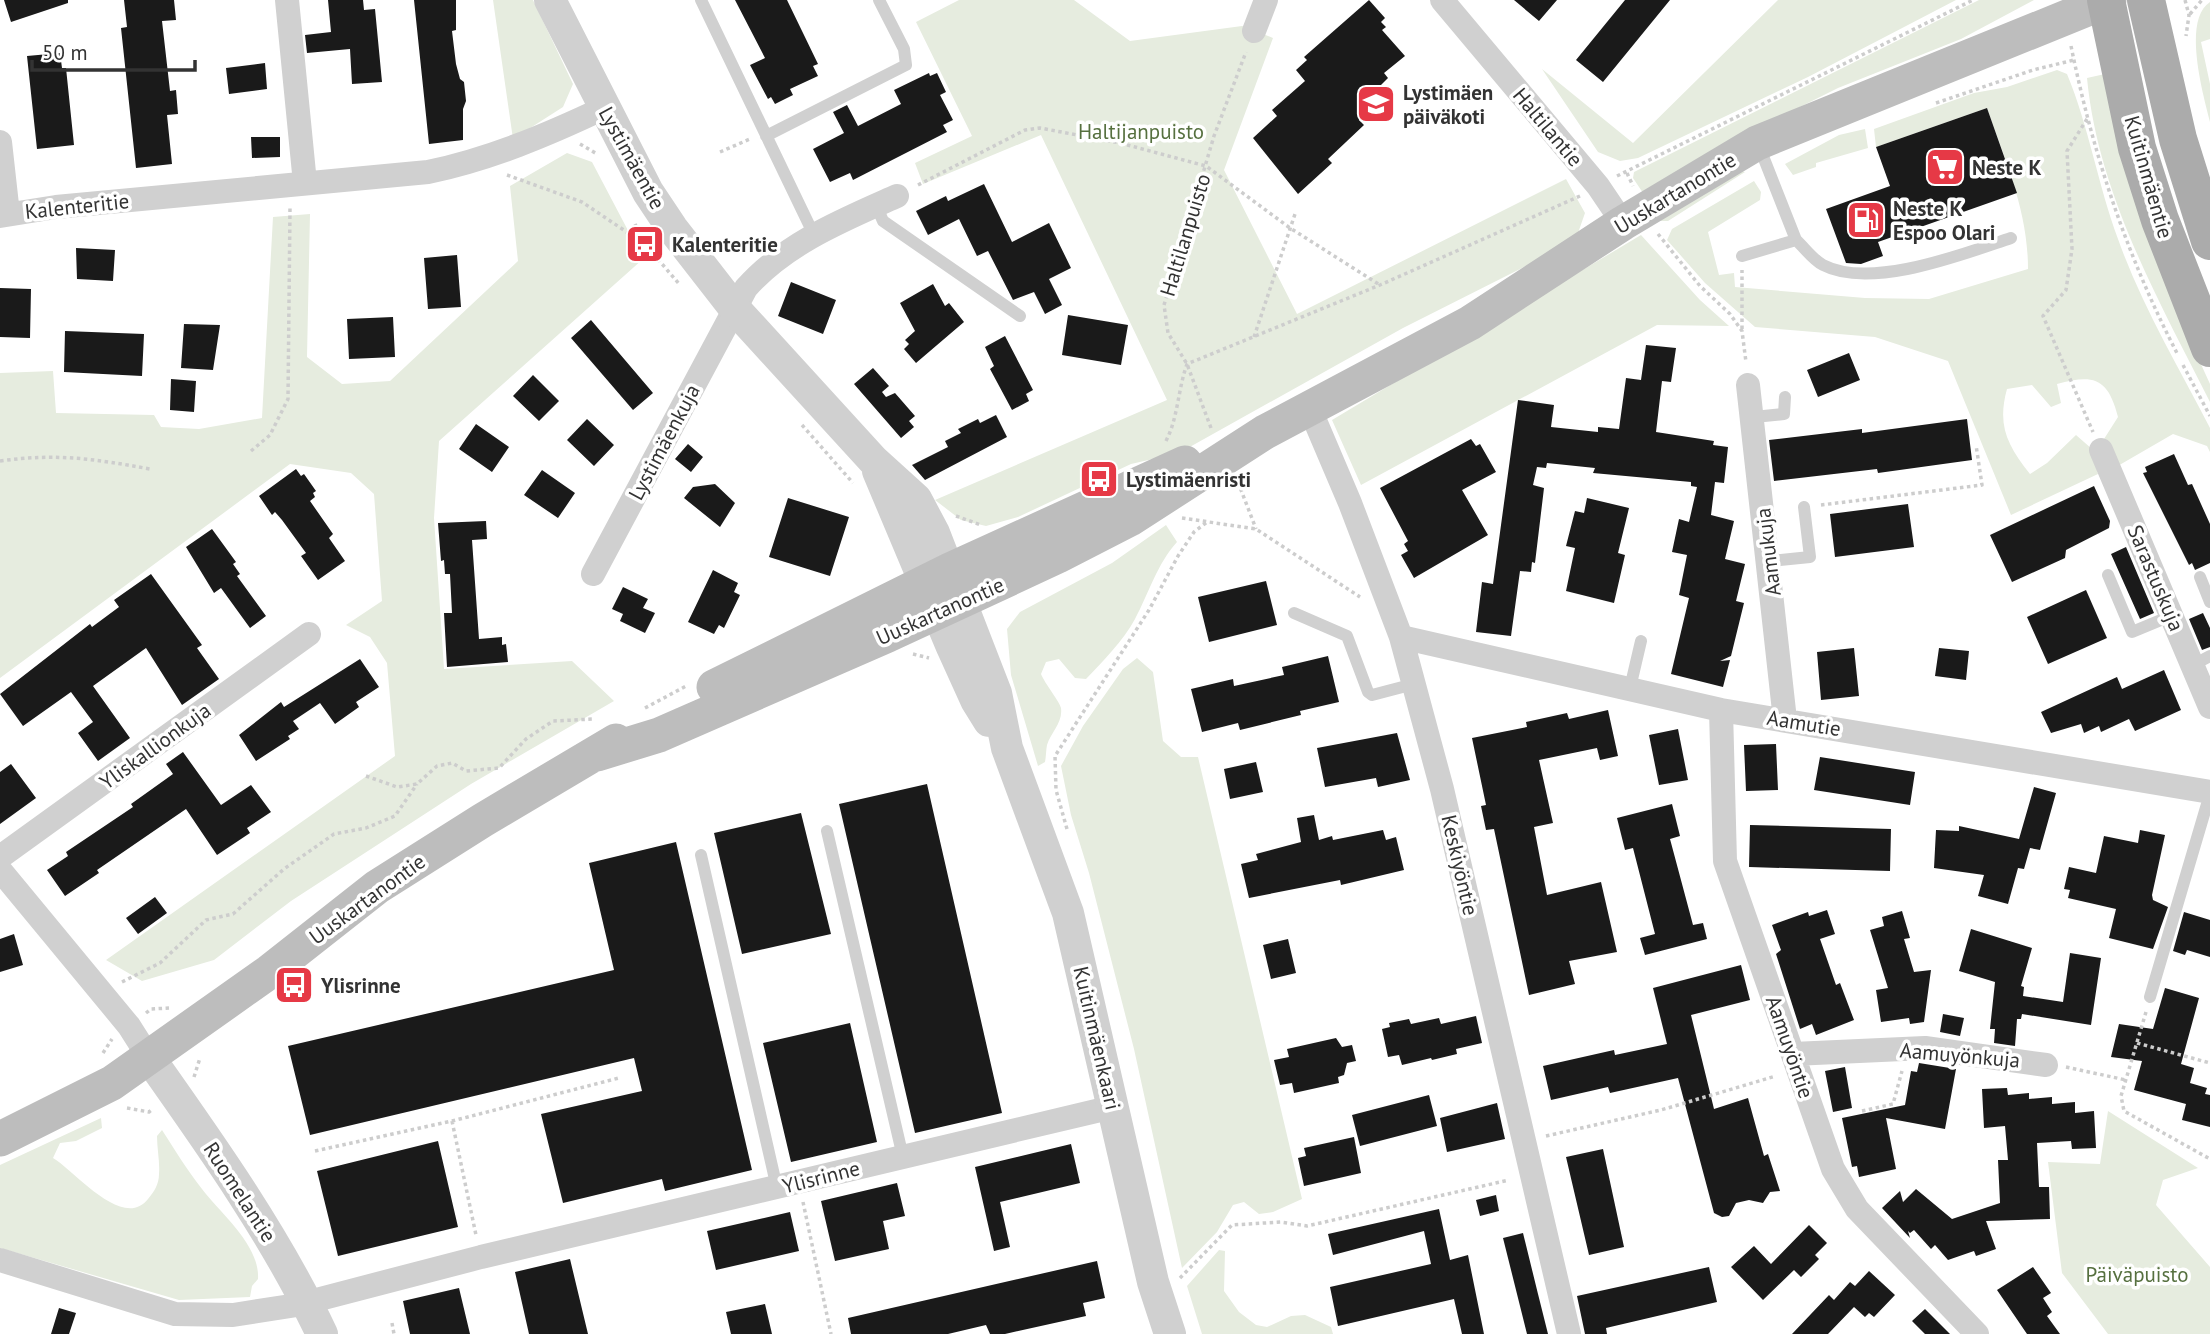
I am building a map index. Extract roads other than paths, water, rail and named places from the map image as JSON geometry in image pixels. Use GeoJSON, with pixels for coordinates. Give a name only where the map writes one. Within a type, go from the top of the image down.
{"type":"FeatureCollection","features":[{"type":"Feature","properties":{"kind":"main road","name":"Kuitinmäentie"},"geometry":{"type":"LineString","coordinates":[[2107,0],[2137,148],[2182,282],[2210,348]]}},
{"type":"Feature","properties":{"kind":"main road","name":"Uuskartanontie"},"geometry":{"type":"LineString","coordinates":[[0,1139],[112,1083],[269,972],[377,887],[483,820],[597,754],[659,735],[944,592],[1187,462],[1265,432],[1310,409],[1649,224],[1757,143],[2107,0]]}},
{"type":"Feature","properties":{"kind":"main road","name":"Kuitinmäentie"},"geometry":{"type":"LineString","coordinates":[[2146,0],[2178,139],[2210,241]]}},
{"type":"Feature","properties":{"kind":"street"},"geometry":{"type":"LineString","coordinates":[[287,0],[304,173]]}},
{"type":"Feature","properties":{"kind":"street","name":"Lystimäentie"},"geometry":{"type":"LineString","coordinates":[[550,0],[648,192],[734,309],[873,460],[916,499],[944,592]]}},
{"type":"Feature","properties":{"kind":"street"},"geometry":{"type":"LineString","coordinates":[[1254,30],[1266,0]]}},
{"type":"Feature","properties":{"kind":"street","name":"Haltilantie"},"geometry":{"type":"LineString","coordinates":[[1442,0],[1598,186],[1649,224]]}},
{"type":"Feature","properties":{"kind":"street","name":"Kalenteritie"},"geometry":{"type":"LineString","coordinates":[[4,215],[428,172],[468,164],[604,108]]}},
{"type":"Feature","properties":{"kind":"street"},"geometry":{"type":"LineString","coordinates":[[0,142],[4,215]]}},
{"type":"Feature","properties":{"kind":"street","name":"Lystimäenkuja"},"geometry":{"type":"LineString","coordinates":[[593,574],[746,288],[772,261],[814,235],[887,201]]}},
{"type":"Feature","properties":{"kind":"street","name":"Aamukuja"},"geometry":{"type":"LineString","coordinates":[[1748,385],[1770,561],[1784,720]]}},
{"type":"Feature","properties":{"kind":"street","name":"Keskiyöntie"},"geometry":{"type":"LineString","coordinates":[[1310,409],[1350,503],[1401,637],[1442,789],[1569,1334]]}},
{"type":"Feature","properties":{"kind":"street","name":"Sarastuskuja"},"geometry":{"type":"LineString","coordinates":[[2101,450],[2173,615],[2202,661],[2210,707]]}},
{"type":"Feature","properties":{"kind":"street","name":"Kuitinmäenkaari"},"geometry":{"type":"LineString","coordinates":[[944,592],[952,647],[976,700],[1007,748]]}},
{"type":"Feature","properties":{"kind":"street","name":"Kuitinmäenkaari"},"geometry":{"type":"LineString","coordinates":[[944,592],[996,693],[1007,748],[1068,913],[1153,1282],[1170,1334]]}},
{"type":"Feature","properties":{"kind":"street","name":"Yliskallionkuja"},"geometry":{"type":"LineString","coordinates":[[0,857],[309,634]]}},
{"type":"Feature","properties":{"kind":"street","name":"Aamutie"},"geometry":{"type":"LineString","coordinates":[[1401,637],[1721,710],[2210,793]]}},
{"type":"Feature","properties":{"kind":"street","name":"Aamuyöntie"},"geometry":{"type":"LineString","coordinates":[[1721,710],[1725,861],[1833,1169],[1857,1209],[1977,1334]]}},
{"type":"Feature","properties":{"kind":"street"},"geometry":{"type":"LineString","coordinates":[[0,870],[101,992],[148,1056]]}},
{"type":"Feature","properties":{"kind":"street","name":"Aamuyönkuja"},"geometry":{"type":"LineString","coordinates":[[1795,1062],[1925,1048],[2046,1065]]}},
{"type":"Feature","properties":{"kind":"street","name":"Ruomelantie"},"geometry":{"type":"LineString","coordinates":[[148,1056],[168,1108],[228,1170],[307,1302],[322,1334]]}},
{"type":"Feature","properties":{"kind":"street","name":"Ylisrinne"},"geometry":{"type":"LineString","coordinates":[[0,1260],[175,1314],[233,1315],[307,1302],[481,1257],[1113,1107]]}},
{"type":"Feature","properties":{"kind":"lane"},"geometry":{"type":"LineString","coordinates":[[701,0],[814,235]]}},
{"type":"Feature","properties":{"kind":"lane"},"geometry":{"type":"LineString","coordinates":[[765,134],[906,65],[904,49],[879,0]]}},
{"type":"Feature","properties":{"kind":"lane"},"geometry":{"type":"LineString","coordinates":[[1757,143],[1770,168],[1796,240],[1823,265],[1855,274],[1919,268],[2011,238]]}},
{"type":"Feature","properties":{"kind":"lane"},"geometry":{"type":"LineString","coordinates":[[887,201],[883,221],[1020,316]]}},
{"type":"Feature","properties":{"kind":"lane"},"geometry":{"type":"LineString","coordinates":[[1742,256],[1796,240]]}},
{"type":"Feature","properties":{"kind":"lane"},"geometry":{"type":"LineString","coordinates":[[1754,417],[1784,414],[1785,397]]}},
{"type":"Feature","properties":{"kind":"lane"},"geometry":{"type":"LineString","coordinates":[[1770,561],[1810,557],[1804,507]]}},
{"type":"Feature","properties":{"kind":"lane"},"geometry":{"type":"LineString","coordinates":[[2108,575],[2132,632],[2173,615]]}},
{"type":"Feature","properties":{"kind":"lane"},"geometry":{"type":"LineString","coordinates":[[2200,577],[2210,602]]}},
{"type":"Feature","properties":{"kind":"lane"},"geometry":{"type":"LineString","coordinates":[[1294,613],[1346,636],[1372,695],[1414,684]]}},
{"type":"Feature","properties":{"kind":"lane"},"geometry":{"type":"LineString","coordinates":[[1630,688],[1642,641]]}},
{"type":"Feature","properties":{"kind":"lane"},"geometry":{"type":"LineString","coordinates":[[2150,997],[2210,793]]}},
{"type":"Feature","properties":{"kind":"lane"},"geometry":{"type":"LineString","coordinates":[[827,831],[903,1157]]}},
{"type":"Feature","properties":{"kind":"lane"},"geometry":{"type":"LineString","coordinates":[[701,855],[787,1185]]}},
{"type":"Feature","properties":{"kind":"place","name":"Lystimäen päiväkoti"},"geometry":{"type":"Point","coordinates":[1376,104]}},
{"type":"Feature","properties":{"kind":"place","name":"Neste K"},"geometry":{"type":"Point","coordinates":[1945,167]}},
{"type":"Feature","properties":{"kind":"place","name":"Neste K Espoo Olari"},"geometry":{"type":"Point","coordinates":[1866,220]}},
{"type":"Feature","properties":{"kind":"place","name":"Kalenteritie"},"geometry":{"type":"Point","coordinates":[645,244]}},
{"type":"Feature","properties":{"kind":"place","name":"Lystimäenristi"},"geometry":{"type":"Point","coordinates":[1099,479]}},
{"type":"Feature","properties":{"kind":"place","name":"Ylisrinne"},"geometry":{"type":"Point","coordinates":[294,985]}},
{"type":"Feature","properties":{"kind":"park label","name":"Haltijanpuisto"},"geometry":{"type":"Point","coordinates":[1141,131]}},
{"type":"Feature","properties":{"kind":"park label","name":"Päiväpuisto"},"geometry":{"type":"Point","coordinates":[2137,1274]}}]}
